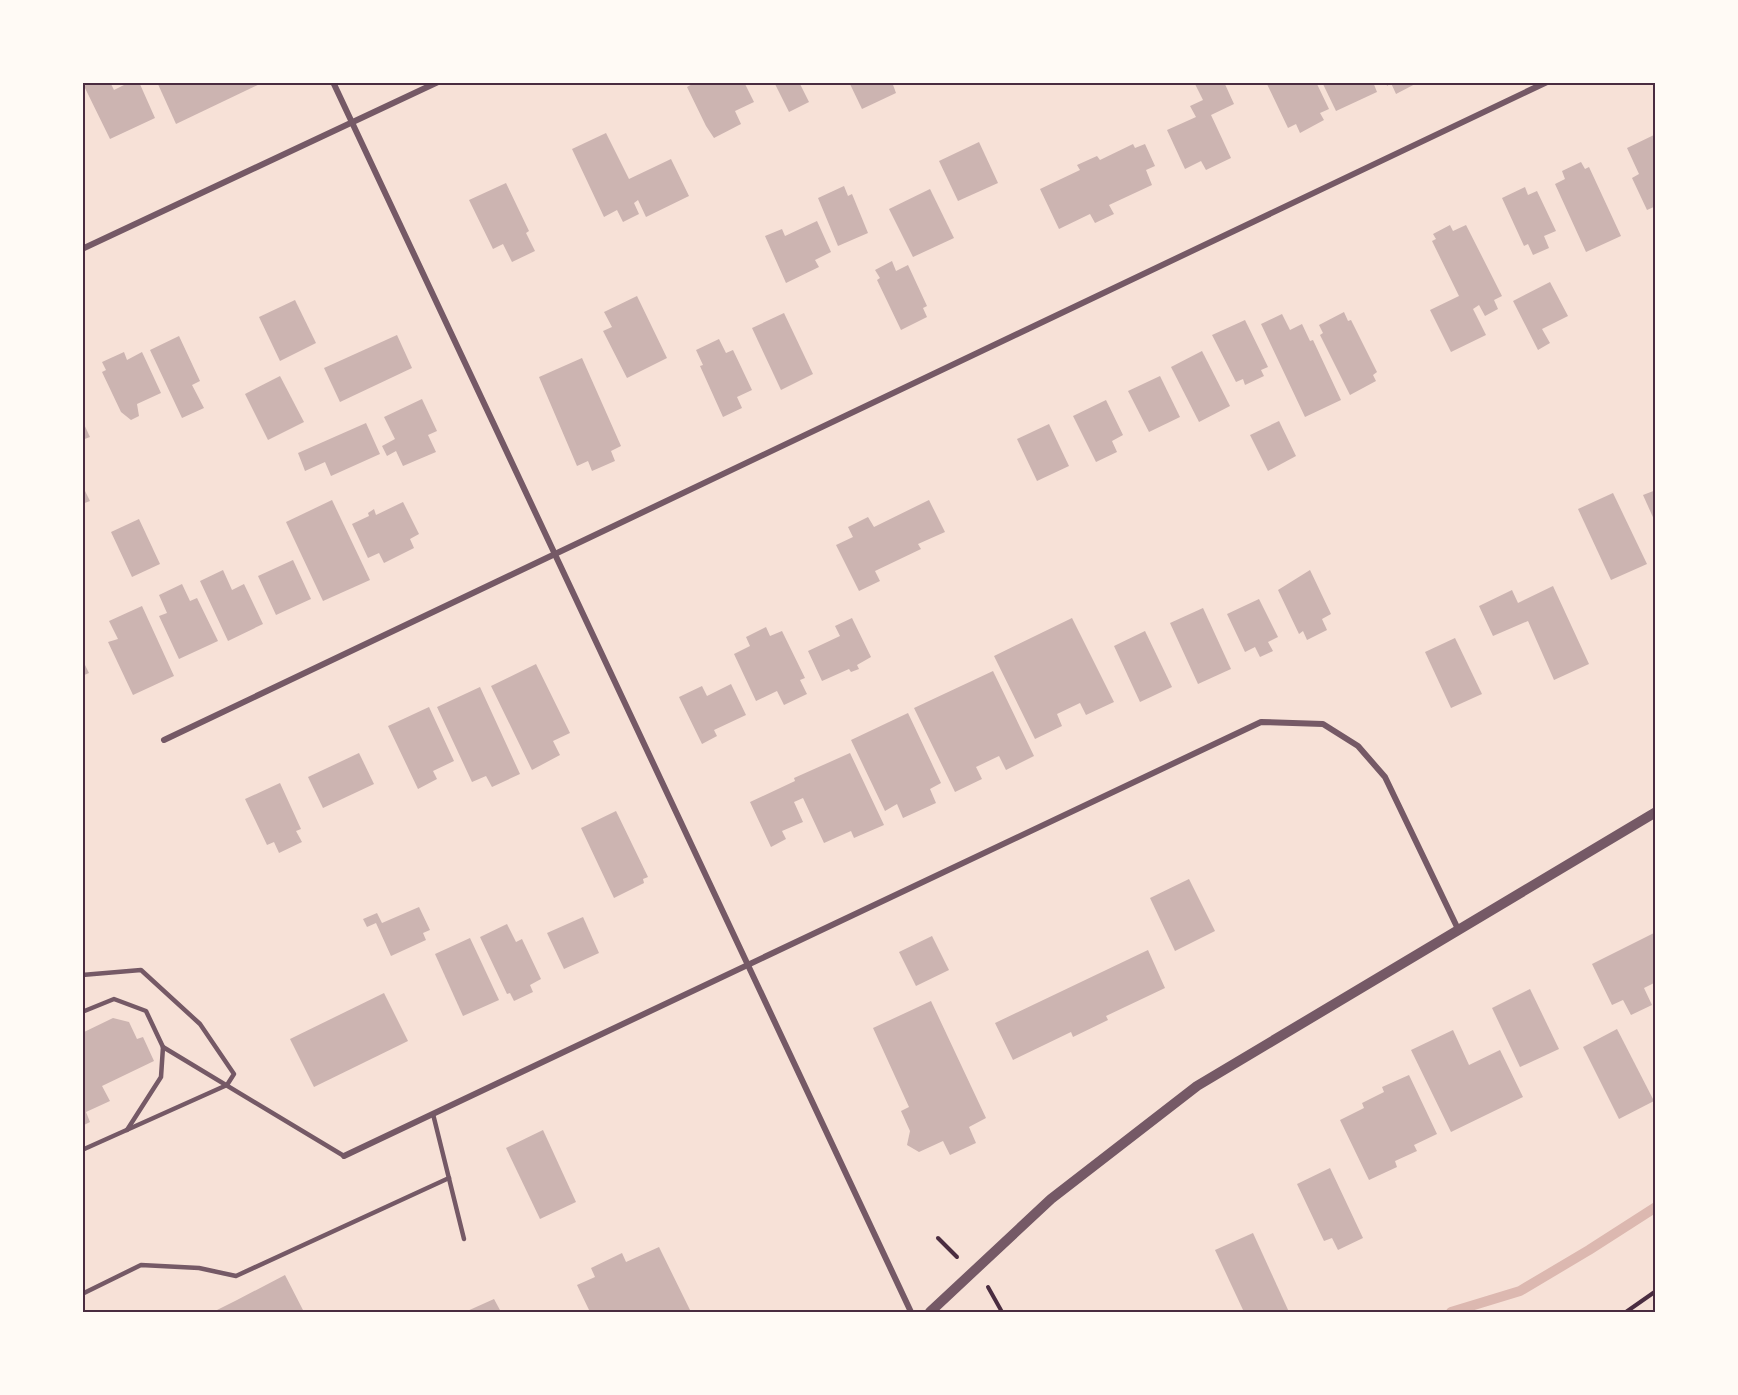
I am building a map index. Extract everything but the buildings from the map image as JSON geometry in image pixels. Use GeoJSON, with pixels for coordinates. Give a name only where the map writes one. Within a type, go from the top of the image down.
{"type":"FeatureCollection","features":[{"type":"Feature","properties":{"kind":"street"},"geometry":{"type":"LineString","coordinates":[[333,82],[911,1312]]}},
{"type":"Feature","properties":{"kind":"street"},"geometry":{"type":"LineString","coordinates":[[82,249],[438,82]]}},
{"type":"Feature","properties":{"kind":"street"},"geometry":{"type":"LineString","coordinates":[[164,740],[1547,82]]}},
{"type":"Feature","properties":{"kind":"street"},"geometry":{"type":"LineString","coordinates":[[345,1156],[1262,722],[1323,724],[1358,746],[1385,777],[1458,929]]}},
{"type":"Feature","properties":{"kind":"street"},"geometry":{"type":"LineString","coordinates":[[930,1312],[1051,1199],[1197,1086],[1656,812]]}},
{"type":"Feature","properties":{"kind":"lane"},"geometry":{"type":"LineString","coordinates":[[82,975],[141,970],[200,1024],[234,1074],[227,1085],[82,1150]]}},
{"type":"Feature","properties":{"kind":"lane"},"geometry":{"type":"LineString","coordinates":[[82,1012],[114,999],[146,1011],[163,1047],[161,1077],[127,1130]]}},
{"type":"Feature","properties":{"kind":"lane"},"geometry":{"type":"LineString","coordinates":[[163,1047],[345,1156]]}},
{"type":"Feature","properties":{"kind":"lane"},"geometry":{"type":"LineString","coordinates":[[433,1114],[464,1239]]}},
{"type":"Feature","properties":{"kind":"lane"},"geometry":{"type":"LineString","coordinates":[[82,1294],[141,1265],[199,1268],[236,1276],[449,1178]]}},
{"type":"Feature","properties":{"kind":"path"},"geometry":{"type":"LineString","coordinates":[[990,1290],[1002,1312]]}},
{"type":"Feature","properties":{"kind":"path"},"geometry":{"type":"LineString","coordinates":[[1626,1312],[1656,1291]]}},
{"type":"Feature","properties":{"kind":"waterway"},"geometry":{"type":"LineString","coordinates":[[1451,1312],[1520,1291],[1656,1207]]}}]}
